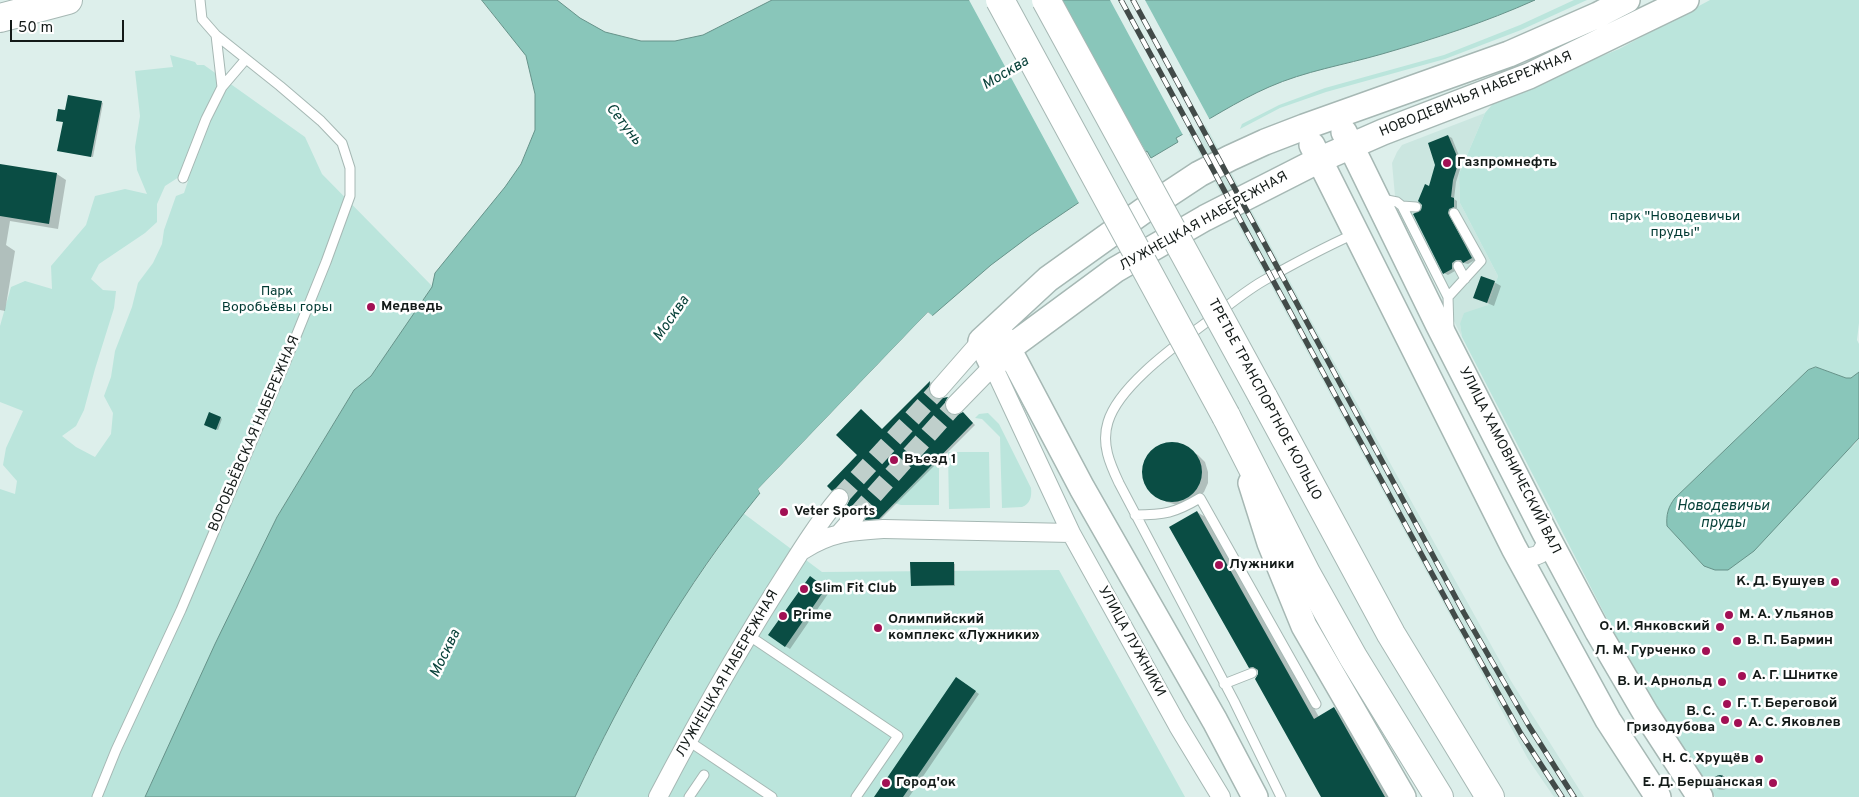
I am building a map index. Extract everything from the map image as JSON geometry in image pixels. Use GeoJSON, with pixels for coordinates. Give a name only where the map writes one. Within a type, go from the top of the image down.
{"type":"FeatureCollection","features":[{"type":"Feature","properties":{"kind":"main road"},"geometry":{"type":"LineString","coordinates":[[0,18],[68,0]]}},
{"type":"Feature","properties":{"kind":"main road"},"geometry":{"type":"LineString","coordinates":[[1000,0],[1233,428],[1306,573],[1348,649],[1439,797]]}},
{"type":"Feature","properties":{"kind":"main road","name":"ТРЕТЬЕ ТРАНСПОРТНОЕ КОЛЬЦО"},"geometry":{"type":"LineString","coordinates":[[1046,0],[1391,634],[1490,797]]}},
{"type":"Feature","properties":{"kind":"main road","name":"НОВОДЕВИЧЬЯ НАБЕРЕЖНАЯ"},"geometry":{"type":"LineString","coordinates":[[1304,127],[1509,54],[1598,15],[1627,0]]}},
{"type":"Feature","properties":{"kind":"main road","name":"НОВОДЕВИЧЬЯ НАБЕРЕЖНАЯ"},"geometry":{"type":"LineString","coordinates":[[1319,160],[1529,76],[1686,0]]}},
{"type":"Feature","properties":{"kind":"main road","name":"УЛИЦА ХАМОВНИЧЕСКИЙ ВАЛ"},"geometry":{"type":"LineString","coordinates":[[1337,115],[1372,191],[1545,533],[1641,705],[1700,797]]}},
{"type":"Feature","properties":{"kind":"main road"},"geometry":{"type":"LineString","coordinates":[[1255,797],[1215,721],[1082,488],[1039,406],[1001,357],[988,334],[1048,279],[1180,186],[1239,153],[1304,127],[1355,233],[1514,548],[1608,720],[1658,797]]}},
{"type":"Feature","properties":{"kind":"main road","name":"ЛУЖНЕЦКАЯ НАБЕРЕЖНАЯ"},"geometry":{"type":"LineString","coordinates":[[1001,357],[1131,266],[1205,218],[1319,160]]}},
{"type":"Feature","properties":{"kind":"main road"},"geometry":{"type":"LineString","coordinates":[[1233,428],[1270,542],[1304,626],[1403,797]]}},
{"type":"Feature","properties":{"kind":"street"},"geometry":{"type":"LineString","coordinates":[[939,389],[988,334]]}},
{"type":"Feature","properties":{"kind":"street","name":"ЛУЖНЕЦКАЯ НАБЕРЕЖНАЯ"},"geometry":{"type":"LineString","coordinates":[[955,405],[1001,357]]}},
{"type":"Feature","properties":{"kind":"street","name":"УЛИЦА ЛУЖНИКИ"},"geometry":{"type":"LineString","coordinates":[[1001,357],[1048,483],[1071,533],[1178,726],[1220,797]]}},
{"type":"Feature","properties":{"kind":"street","name":"УЛИЦА ЛУЖНИКИ"},"geometry":{"type":"LineString","coordinates":[[1039,406],[1048,483]]}},
{"type":"Feature","properties":{"kind":"street","name":"ЛУЖНЕЦКАЯ НАБЕРЕЖНАЯ"},"geometry":{"type":"LineString","coordinates":[[658,797],[716,688],[748,635],[800,552],[839,498]]}},
{"type":"Feature","properties":{"kind":"street","name":"ЛУЖНЕЦКАЯ НАБЕРЕЖНАЯ"},"geometry":{"type":"LineString","coordinates":[[800,552],[828,536],[840,533],[856,515]]}},
{"type":"Feature","properties":{"kind":"street"},"geometry":{"type":"LineString","coordinates":[[840,533],[884,529],[1071,533]]}},
{"type":"Feature","properties":{"kind":"street"},"geometry":{"type":"LineString","coordinates":[[1514,548],[1517,553],[1528,558],[1540,554],[1546,544],[1545,533]]}},
{"type":"Feature","properties":{"kind":"lane","name":"ВОРОБЬЁВСКАЯ НАБЕРЕЖНАЯ"},"geometry":{"type":"LineString","coordinates":[[97,797],[116,750],[181,610],[284,366],[326,262],[350,196],[350,168],[342,143],[321,121],[216,35],[202,19],[200,0]]}},
{"type":"Feature","properties":{"kind":"lane"},"geometry":{"type":"LineString","coordinates":[[216,35],[222,88]]}},
{"type":"Feature","properties":{"kind":"lane"},"geometry":{"type":"LineString","coordinates":[[183,178],[203,126],[222,88],[246,58]]}},
{"type":"Feature","properties":{"kind":"lane"},"geometry":{"type":"LineString","coordinates":[[1372,191],[1379,197],[1397,202],[1402,206],[1448,298],[1449,335],[1452,350]]}},
{"type":"Feature","properties":{"kind":"lane"},"geometry":{"type":"LineString","coordinates":[[1402,206],[1416,207]]}},
{"type":"Feature","properties":{"kind":"lane"},"geometry":{"type":"LineString","coordinates":[[1448,298],[1481,261],[1456,213],[1454,213]]}},
{"type":"Feature","properties":{"kind":"lane"},"geometry":{"type":"LineString","coordinates":[[1281,797],[1135,515],[1107,455],[1105,434],[1108,422],[1119,401],[1173,343],[1262,282],[1315,252],[1355,233]]}},
{"type":"Feature","properties":{"kind":"lane"},"geometry":{"type":"LineString","coordinates":[[1458,266],[1465,279]]}},
{"type":"Feature","properties":{"kind":"lane"},"geometry":{"type":"LineString","coordinates":[[1135,515],[1169,514],[1200,498],[1284,656],[1316,704]]}},
{"type":"Feature","properties":{"kind":"lane"},"geometry":{"type":"LineString","coordinates":[[748,635],[898,736],[856,797]]}},
{"type":"Feature","properties":{"kind":"lane"},"geometry":{"type":"LineString","coordinates":[[1224,684],[1252,673]]}},
{"type":"Feature","properties":{"kind":"lane"},"geometry":{"type":"LineString","coordinates":[[688,740],[772,797]]}},
{"type":"Feature","properties":{"kind":"lane"},"geometry":{"type":"LineString","coordinates":[[689,797],[704,775]]}},
{"type":"Feature","properties":{"kind":"shaded area"},"geometry":{"type":"Polygon","coordinates":[[[1116,0],[1138,0],[1308,315],[1511,681],[1584,797],[1554,797],[1528,759],[1116,0]]]}},
{"type":"Feature","properties":{"kind":"shaded area"},"geometry":{"type":"Polygon","coordinates":[[[1485,113],[1459,174],[1460,203],[1498,276],[1488,305],[1460,324],[1462,337],[1399,213],[1395,196],[1392,163],[1402,145],[1485,113]]]}},
{"type":"Feature","properties":{"kind":"green space"},"geometry":{"type":"Polygon","coordinates":[[[1574,0],[1587,0],[1521,30],[1445,59],[1326,92],[1280,108],[1240,129],[1242,124],[1279,105],[1325,88],[1444,55],[1520,25],[1574,0]]]}},
{"type":"Feature","properties":{"kind":"green space","name":"парк \"Новодевичьи пруды\""},"geometry":{"type":"Polygon","coordinates":[[[1710,0],[1859,0],[1859,323],[1857,340],[1859,344],[1859,372],[1851,378],[1846,378],[1816,367],[1808,370],[1675,498],[1667,515],[1667,526],[1704,566],[1855,444],[1859,438],[1859,797],[1715,797],[1664,719],[1620,644],[1462,337],[1460,324],[1464,313],[1488,305],[1498,276],[1460,203],[1459,174],[1485,113],[1497,99],[1619,49],[1710,0]],[[1717,775],[1714,778],[1713,784],[1716,788],[1722,790],[1727,786],[1728,781],[1724,775],[1717,775]]]}},
{"type":"Feature","properties":{"kind":"green space","name":"Парк Воробьёвы горы"},"geometry":{"type":"Polygon","coordinates":[[[170,55],[195,62],[197,65],[204,65],[305,137],[322,174],[433,287],[371,376],[354,390],[277,517],[145,797],[0,797],[0,489],[15,494],[17,481],[3,465],[6,448],[23,411],[0,402],[0,326],[11,287],[25,281],[52,289],[51,266],[86,225],[95,196],[125,189],[147,194],[137,170],[135,147],[140,116],[135,71],[173,67],[170,55]],[[179,177],[165,186],[157,204],[157,222],[145,233],[99,264],[91,279],[103,290],[116,291],[114,308],[84,410],[76,426],[62,436],[76,447],[95,457],[111,434],[113,413],[104,396],[111,377],[115,351],[132,307],[138,283],[153,263],[162,244],[164,230],[176,196],[184,193],[188,181],[179,177]]]}},
{"type":"Feature","properties":{"kind":"green space"},"geometry":{"type":"Polygon","coordinates":[[[988,413],[999,424],[1031,488],[1030,500],[1022,507],[1002,508],[1000,437],[982,419],[975,418],[979,414],[988,413]]]}},
{"type":"Feature","properties":{"kind":"green space"},"geometry":{"type":"Polygon","coordinates":[[[948,452],[989,452],[990,508],[949,509],[948,452]]]}},
{"type":"Feature","properties":{"kind":"green space"},"geometry":{"type":"Polygon","coordinates":[[[939,453],[939,505],[901,505],[894,503],[939,453]]]}},
{"type":"Feature","properties":{"kind":"green space","name":"Олимпийский комплекс «Лужники»"},"geometry":{"type":"Polygon","coordinates":[[[743,513],[822,572],[1059,570],[1185,797],[575,797],[614,716],[652,648],[743,513]]]}},
{"type":"Feature","properties":{"kind":"water"},"geometry":{"type":"Polygon","coordinates":[[[482,0],[557,0],[580,18],[605,32],[641,41],[675,41],[703,35],[772,0],[1535,0],[1498,16],[1440,36],[1283,81],[1245,98],[1176,138],[1178,142],[1151,158],[1147,151],[1083,190],[1087,197],[991,265],[932,316],[928,312],[758,489],[760,493],[706,564],[658,639],[614,717],[575,797],[145,797],[215,644],[277,517],[354,390],[371,376],[432,287],[435,273],[505,187],[521,164],[535,130],[535,94],[526,56],[482,0]]]}},
{"type":"Feature","properties":{"kind":"water","name":"Новодевичьи пруды"},"geometry":{"type":"Polygon","coordinates":[[[1816,367],[1846,378],[1851,378],[1859,372],[1859,438],[1754,551],[1728,570],[1715,570],[1704,566],[1667,526],[1669,508],[1675,498],[1808,370],[1816,367]]]}},
{"type":"Feature","properties":{"kind":"pier"},"geometry":{"type":"Polygon","coordinates":[[[969,0],[1060,0],[1151,161],[1146,154],[1086,191],[1090,198],[1080,205],[969,0]]]}},
{"type":"Feature","properties":{"kind":"pier"},"geometry":{"type":"Polygon","coordinates":[[[1110,0],[1145,0],[1211,122],[1184,137],[1110,0]]]}},
{"type":"Feature","properties":{"kind":"pier"},"geometry":{"type":"Polygon","coordinates":[[[928,312],[934,317],[931,318],[928,315],[760,493],[758,489],[928,312]]]}},
{"type":"Feature","properties":{"kind":"building"},"geometry":{"type":"Polygon","coordinates":[[[68,95],[102,101],[91,157],[57,151],[63,122],[56,121],[58,109],[65,110],[68,95]]]}},
{"type":"Feature","properties":{"kind":"building"},"geometry":{"type":"Polygon","coordinates":[[[1448,135],[1459,161],[1453,180],[1451,197],[1454,198],[1454,207],[1449,209],[1448,213],[1472,258],[1463,263],[1461,260],[1456,260],[1452,263],[1452,269],[1443,274],[1413,214],[1421,210],[1422,205],[1418,201],[1425,184],[1429,186],[1435,165],[1428,143],[1448,135]]]}},
{"type":"Feature","properties":{"kind":"building"},"geometry":{"type":"Polygon","coordinates":[[[0,164],[57,173],[49,224],[0,216],[0,164]]]}},
{"type":"Feature","properties":{"kind":"building"},"geometry":{"type":"Polygon","coordinates":[[[1481,276],[1495,281],[1487,303],[1473,298],[1481,276]]]}},
{"type":"Feature","properties":{"kind":"building","name":"Въезд 1"},"geometry":{"type":"Polygon","coordinates":[[[930,381],[929,392],[932,397],[937,399],[948,397],[945,407],[948,413],[957,415],[963,412],[973,423],[879,519],[865,520],[866,512],[863,507],[858,505],[849,507],[847,505],[850,499],[846,490],[840,487],[832,491],[827,486],[857,455],[836,435],[861,409],[882,429],[930,381]]]}},
{"type":"Feature","properties":{"kind":"building"},"geometry":{"type":"Polygon","coordinates":[[[209,412],[221,417],[216,430],[204,425],[209,412]]]}},
{"type":"Feature","properties":{"kind":"building"},"geometry":{"type":"Polygon","coordinates":[[[1172,442],[1188,447],[1193,451],[1197,456],[1202,472],[1197,488],[1193,493],[1188,497],[1172,502],[1156,497],[1151,493],[1147,488],[1142,472],[1147,456],[1151,451],[1156,447],[1172,442]]]}},
{"type":"Feature","properties":{"kind":"building"},"geometry":{"type":"Polygon","coordinates":[[[1197,511],[1314,719],[1334,707],[1385,797],[1321,797],[1255,679],[1258,670],[1253,667],[1249,668],[1169,527],[1197,511]]]}},
{"type":"Feature","properties":{"kind":"building"},"geometry":{"type":"Polygon","coordinates":[[[910,562],[954,562],[954,585],[911,586],[910,562]]]}},
{"type":"Feature","properties":{"kind":"building"},"geometry":{"type":"Polygon","coordinates":[[[810,576],[826,588],[785,647],[768,635],[810,576]]]}},
{"type":"Feature","properties":{"kind":"building"},"geometry":{"type":"Polygon","coordinates":[[[956,677],[976,691],[903,797],[874,797],[956,677]]]}},
{"type":"Feature","properties":{"kind":"building"},"geometry":{"type":"Polygon","coordinates":[[[1717,775],[1723,775],[1727,782],[1723,789],[1717,789],[1713,785],[1713,779],[1717,775]]]}},
{"type":"Feature","properties":{"kind":"tunnel"},"geometry":{"type":"LineString","coordinates":[[839,498],[939,389]]}},
{"type":"Feature","properties":{"kind":"tunnel"},"geometry":{"type":"LineString","coordinates":[[856,515],[955,405]]}},
{"type":"Feature","properties":{"kind":"railway"},"geometry":{"type":"LineString","coordinates":[[1121,0],[1456,618],[1521,734],[1562,797]]}},
{"type":"Feature","properties":{"kind":"railway"},"geometry":{"type":"LineString","coordinates":[[1133,0],[1464,613],[1529,726],[1574,797]]}},
{"type":"Feature","properties":{"kind":"place","name":"Газпромнефть"},"geometry":{"type":"Point","coordinates":[1447,163]}},
{"type":"Feature","properties":{"kind":"place","name":"Медведь"},"geometry":{"type":"Point","coordinates":[371,307]}},
{"type":"Feature","properties":{"kind":"place","name":"Въезд 1"},"geometry":{"type":"Point","coordinates":[894,460]}},
{"type":"Feature","properties":{"kind":"place","name":"Veter Sports"},"geometry":{"type":"Point","coordinates":[784,512]}},
{"type":"Feature","properties":{"kind":"place","name":"Лужники"},"geometry":{"type":"Point","coordinates":[1219,565]}},
{"type":"Feature","properties":{"kind":"place","name":"К. Д. Бушуев"},"geometry":{"type":"Point","coordinates":[1835,582]}},
{"type":"Feature","properties":{"kind":"place","name":"Slim Fit Club"},"geometry":{"type":"Point","coordinates":[804,589]}},
{"type":"Feature","properties":{"kind":"place","name":"М. А. Ульянов"},"geometry":{"type":"Point","coordinates":[1729,615]}},
{"type":"Feature","properties":{"kind":"place","name":"Prime"},"geometry":{"type":"Point","coordinates":[783,616]}},
{"type":"Feature","properties":{"kind":"place","name":"О. И. Янковский"},"geometry":{"type":"Point","coordinates":[1720,627]}},
{"type":"Feature","properties":{"kind":"place","name":"Олимпийский комплекс «Лужники»"},"geometry":{"type":"Point","coordinates":[878,628]}},
{"type":"Feature","properties":{"kind":"place","name":"В. П. Бармин"},"geometry":{"type":"Point","coordinates":[1737,641]}},
{"type":"Feature","properties":{"kind":"place","name":"Л. М. Гурченко"},"geometry":{"type":"Point","coordinates":[1706,651]}},
{"type":"Feature","properties":{"kind":"place","name":"А. Г. Шнитке"},"geometry":{"type":"Point","coordinates":[1742,676]}},
{"type":"Feature","properties":{"kind":"place","name":"В. И. Арнольд"},"geometry":{"type":"Point","coordinates":[1722,682]}},
{"type":"Feature","properties":{"kind":"place","name":"Г. Т. Береговой"},"geometry":{"type":"Point","coordinates":[1727,704]}},
{"type":"Feature","properties":{"kind":"place","name":"В. С. Гризодубова"},"geometry":{"type":"Point","coordinates":[1725,720]}},
{"type":"Feature","properties":{"kind":"place","name":"А. С. Яковлев"},"geometry":{"type":"Point","coordinates":[1738,723]}},
{"type":"Feature","properties":{"kind":"place","name":"Н. С. Хрущёв"},"geometry":{"type":"Point","coordinates":[1759,759]}},
{"type":"Feature","properties":{"kind":"place","name":"Город'ок"},"geometry":{"type":"Point","coordinates":[886,783]}},
{"type":"Feature","properties":{"kind":"place","name":"Е. Д. Бершанская"},"geometry":{"type":"Point","coordinates":[1773,783]}},
{"type":"Feature","properties":{"kind":"water label","name":"Москва"},"geometry":{"type":"Point","coordinates":[1006,74]}},
{"type":"Feature","properties":{"kind":"water label","name":"Сетунь"},"geometry":{"type":"Point","coordinates":[623,125]}},
{"type":"Feature","properties":{"kind":"water label","name":"Москва"},"geometry":{"type":"Point","coordinates":[672,319]}},
{"type":"Feature","properties":{"kind":"water label","name":"Москва"},"geometry":{"type":"Point","coordinates":[446,654]}}]}
